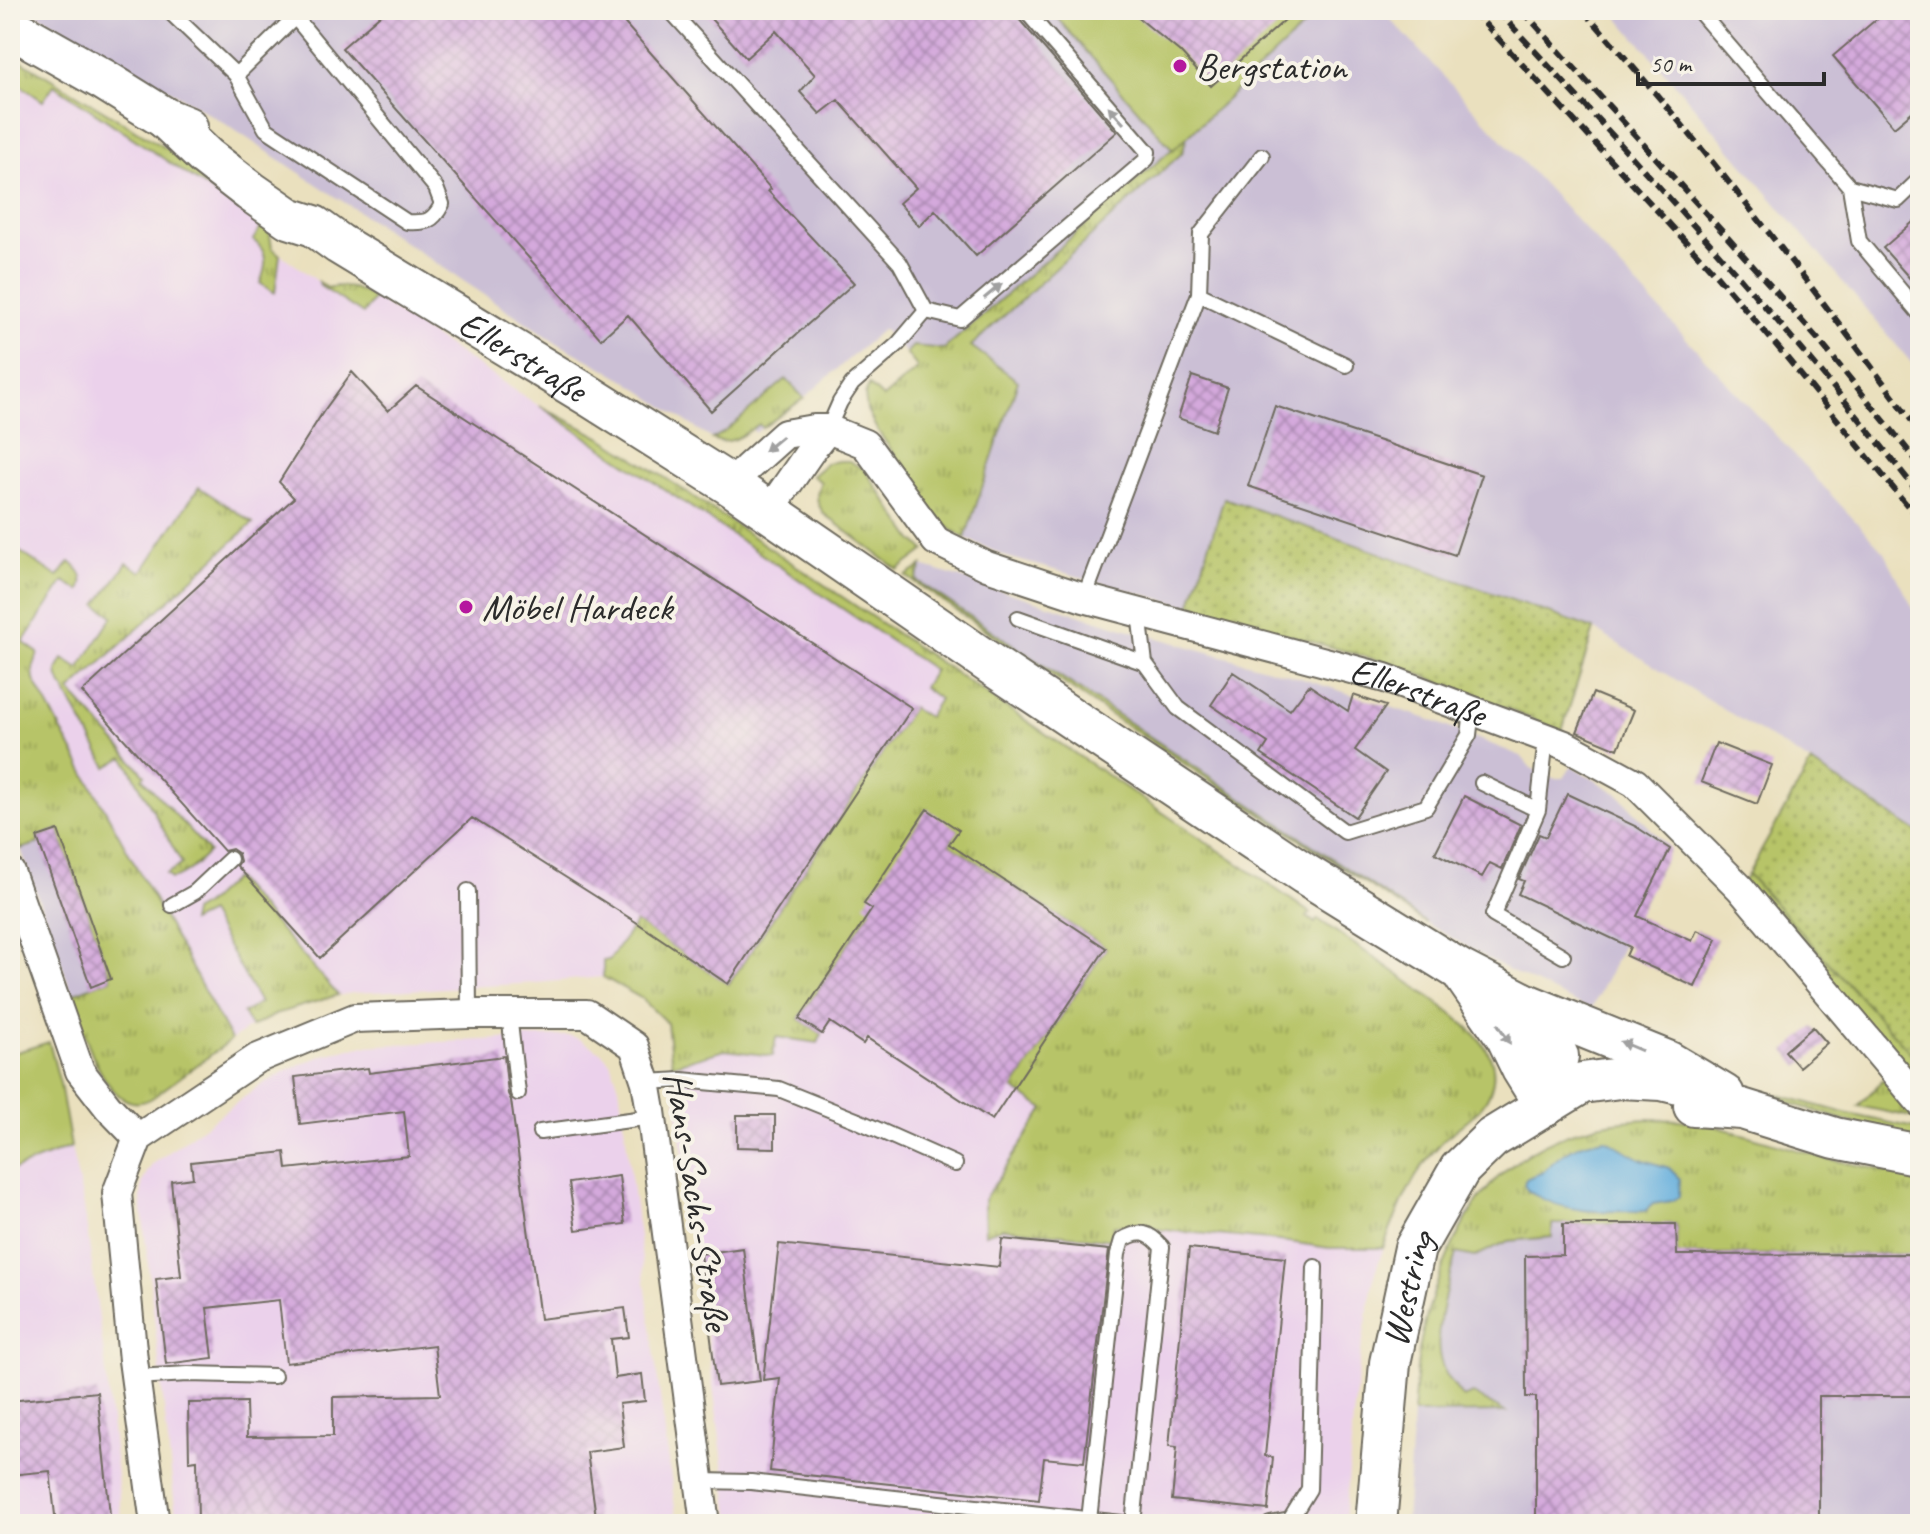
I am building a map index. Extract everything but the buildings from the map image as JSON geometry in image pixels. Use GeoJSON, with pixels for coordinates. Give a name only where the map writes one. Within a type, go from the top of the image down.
{"type":"FeatureCollection","features":[{"type":"Feature","properties":{"kind":"main road","name":"Ellerstraße"},"geometry":{"type":"LineString","coordinates":[[10,27],[165,118],[206,157],[289,218],[314,226],[732,486],[995,667],[1305,874],[1460,970],[1526,1004],[1667,1061],[1733,1102]]}},
{"type":"Feature","properties":{"kind":"main road","name":"Ellerstraße"},"geometry":{"type":"LineString","coordinates":[[1460,970],[1506,1036],[1545,1106]]}},
{"type":"Feature","properties":{"kind":"main road"},"geometry":{"type":"LineString","coordinates":[[1526,1004],[1558,1056],[1545,1106],[1590,1109],[1613,1104],[1666,1102],[1705,1107],[1733,1102],[1835,1138],[1920,1155]]}},
{"type":"Feature","properties":{"kind":"main road","name":"Westring"},"geometry":{"type":"LineString","coordinates":[[1376,1524],[1390,1363],[1415,1248],[1460,1169],[1492,1138],[1545,1106]]}},
{"type":"Feature","properties":{"kind":"street","name":"Ellerstraße"},"geometry":{"type":"LineString","coordinates":[[732,486],[785,434],[828,429],[865,444],[936,541],[987,566],[1084,598],[1385,678],[1565,745],[1635,783],[1740,888],[1920,1102]]}},
{"type":"Feature","properties":{"kind":"street"},"geometry":{"type":"LineString","coordinates":[[769,511],[828,429]]}},
{"type":"Feature","properties":{"kind":"street"},"geometry":{"type":"LineString","coordinates":[[10,872],[80,1071],[138,1138],[117,1193],[155,1524]]}},
{"type":"Feature","properties":{"kind":"street","name":"Hans-Sachs-Straße"},"geometry":{"type":"LineString","coordinates":[[138,1138],[256,1059],[355,1018],[587,1014],[634,1046],[646,1082],[705,1524]]}},
{"type":"Feature","properties":{"kind":"lane"},"geometry":{"type":"LineString","coordinates":[[168,10],[236,75],[266,129],[407,222],[423,223],[436,215],[442,204],[436,188],[296,14],[236,75]]}},
{"type":"Feature","properties":{"kind":"lane"},"geometry":{"type":"LineString","coordinates":[[670,10],[900,263],[926,311],[960,319],[1147,159],[1148,152],[1025,10]]}},
{"type":"Feature","properties":{"kind":"lane"},"geometry":{"type":"LineString","coordinates":[[1698,10],[1850,187],[1859,241],[1920,314]]}},
{"type":"Feature","properties":{"kind":"lane"},"geometry":{"type":"LineString","coordinates":[[1084,598],[1199,294],[1201,234],[1262,156]]}},
{"type":"Feature","properties":{"kind":"lane"},"geometry":{"type":"LineString","coordinates":[[1850,187],[1898,200],[1920,179]]}},
{"type":"Feature","properties":{"kind":"lane"},"geometry":{"type":"LineString","coordinates":[[1199,294],[1346,365]]}},
{"type":"Feature","properties":{"kind":"lane"},"geometry":{"type":"LineString","coordinates":[[828,429],[852,384],[898,344],[926,311]]}},
{"type":"Feature","properties":{"kind":"lane"},"geometry":{"type":"LineString","coordinates":[[1139,613],[1145,663],[1178,708],[1345,832],[1426,807],[1469,735],[1472,710]]}},
{"type":"Feature","properties":{"kind":"lane"},"geometry":{"type":"LineString","coordinates":[[1018,618],[1145,663]]}},
{"type":"Feature","properties":{"kind":"lane"},"geometry":{"type":"LineString","coordinates":[[1546,738],[1538,810],[1493,915],[1563,956]]}},
{"type":"Feature","properties":{"kind":"lane"},"geometry":{"type":"LineString","coordinates":[[1482,783],[1538,810]]}},
{"type":"Feature","properties":{"kind":"lane"},"geometry":{"type":"LineString","coordinates":[[172,905],[195,892],[230,859]]}},
{"type":"Feature","properties":{"kind":"lane"},"geometry":{"type":"LineString","coordinates":[[468,891],[469,1014]]}},
{"type":"Feature","properties":{"kind":"lane"},"geometry":{"type":"LineString","coordinates":[[509,1014],[518,1093]]}},
{"type":"Feature","properties":{"kind":"lane"},"geometry":{"type":"LineString","coordinates":[[646,1082],[682,1080],[779,1089],[955,1164]]}},
{"type":"Feature","properties":{"kind":"lane"},"geometry":{"type":"LineString","coordinates":[[540,1132],[652,1117]]}},
{"type":"Feature","properties":{"kind":"lane"},"geometry":{"type":"LineString","coordinates":[[700,1481],[751,1482],[1089,1520],[1132,1524],[1162,1247],[1152,1235],[1133,1233],[1122,1240],[1118,1254],[1089,1520]]}},
{"type":"Feature","properties":{"kind":"lane"},"geometry":{"type":"LineString","coordinates":[[1270,1524],[1290,1520],[1309,1489],[1315,1267]]}},
{"type":"Feature","properties":{"kind":"lane"},"geometry":{"type":"LineString","coordinates":[[136,1377],[188,1374],[274,1376]]}},
{"type":"Feature","properties":{"kind":"shaded area"},"geometry":{"type":"Polygon","coordinates":[[[30,10],[1050,10],[1173,150],[944,349],[913,346],[906,353],[883,329],[804,398],[755,433],[752,429],[741,437],[721,443],[622,378],[559,344],[221,121],[30,10]]]}},
{"type":"Feature","properties":{"kind":"shaded area"},"geometry":{"type":"Polygon","coordinates":[[[1321,10],[1382,10],[1885,553],[1920,622],[1920,834],[1594,629],[1225,498],[1190,607],[1007,557],[965,538],[1018,382],[970,347],[1182,154],[1187,136],[1321,10]]]}},
{"type":"Feature","properties":{"kind":"shaded area"},"geometry":{"type":"Polygon","coordinates":[[[1612,10],[1920,10],[1920,373],[1612,10]]]}},
{"type":"Feature","properties":{"kind":"shaded area"},"geometry":{"type":"Polygon","coordinates":[[[10,54],[167,149],[269,229],[272,248],[327,288],[336,285],[369,294],[536,404],[602,438],[661,475],[1257,876],[1310,913],[1307,917],[1315,923],[1318,919],[1439,1004],[1406,1194],[1375,1272],[1353,1417],[1345,1524],[731,1524],[660,976],[352,993],[279,1013],[231,1040],[34,680],[32,669],[38,653],[23,643],[10,561],[10,54]]]}},
{"type":"Feature","properties":{"kind":"shaded area"},"geometry":{"type":"Polygon","coordinates":[[[922,566],[1428,719],[1521,756],[1531,768],[1553,778],[1564,778],[1572,766],[1618,794],[1670,849],[1591,1010],[1506,969],[1426,923],[916,580],[922,566]]]}},
{"type":"Feature","properties":{"kind":"shaded area"},"geometry":{"type":"Polygon","coordinates":[[[58,830],[111,979],[72,994],[21,849],[38,843],[37,837],[58,830]]]}},
{"type":"Feature","properties":{"kind":"shaded area"},"geometry":{"type":"Polygon","coordinates":[[[570,1036],[602,1053],[610,1062],[619,1086],[677,1524],[177,1524],[141,1200],[142,1184],[153,1164],[258,1087],[285,1071],[324,1055],[363,1046],[570,1036]]]}},
{"type":"Feature","properties":{"kind":"shaded area"},"geometry":{"type":"Polygon","coordinates":[[[1648,1119],[1680,1120],[1737,1132],[1828,1159],[1920,1178],[1920,1524],[1406,1524],[1419,1352],[1432,1294],[1465,1217],[1485,1190],[1528,1152],[1595,1125],[1648,1119]]]}},
{"type":"Feature","properties":{"kind":"shaded area"},"geometry":{"type":"Polygon","coordinates":[[[71,1147],[84,1207],[122,1524],[10,1524],[10,1171],[71,1147]]]}},
{"type":"Feature","properties":{"kind":"green space","name":"Bergstation"},"geometry":{"type":"Polygon","coordinates":[[[1050,10],[1321,10],[1173,150],[1050,10]]]}},
{"type":"Feature","properties":{"kind":"green space"},"geometry":{"type":"Polygon","coordinates":[[[10,54],[167,149],[269,229],[272,248],[280,255],[275,293],[260,283],[265,260],[262,249],[253,240],[262,225],[54,85],[43,101],[10,78],[10,54]]]}},
{"type":"Feature","properties":{"kind":"green space"},"geometry":{"type":"Polygon","coordinates":[[[1187,136],[1182,153],[971,346],[1018,381],[965,538],[936,515],[876,428],[867,410],[865,395],[869,385],[883,398],[918,368],[906,353],[913,346],[944,349],[1187,136]]]}},
{"type":"Feature","properties":{"kind":"green space"},"geometry":{"type":"Polygon","coordinates":[[[319,282],[327,288],[352,288],[374,298],[363,314],[320,286],[319,282]]]}},
{"type":"Feature","properties":{"kind":"green space"},"geometry":{"type":"Polygon","coordinates":[[[786,379],[804,398],[762,428],[759,424],[731,440],[712,439],[726,431],[786,379]]]}},
{"type":"Feature","properties":{"kind":"green space"},"geometry":{"type":"Polygon","coordinates":[[[540,406],[602,438],[661,475],[1257,876],[1310,913],[1307,917],[1315,923],[1318,919],[1382,963],[1474,1033],[1491,1060],[1493,1081],[1489,1094],[1478,1110],[1447,1138],[1423,1166],[1383,1248],[1329,1248],[1114,1225],[1111,1240],[1002,1228],[985,1234],[984,1200],[1044,1109],[1013,1089],[1106,948],[949,844],[958,830],[872,909],[799,1019],[822,1034],[818,1043],[776,1037],[773,1056],[725,1050],[672,1065],[667,1023],[641,998],[603,977],[603,961],[609,960],[636,922],[729,984],[912,708],[928,717],[939,699],[923,687],[934,670],[540,406]]]}},
{"type":"Feature","properties":{"kind":"green space"},"geometry":{"type":"Polygon","coordinates":[[[849,461],[865,470],[913,540],[925,550],[898,570],[821,510],[817,495],[821,482],[812,476],[827,463],[849,461]]]}},
{"type":"Feature","properties":{"kind":"green space"},"geometry":{"type":"Polygon","coordinates":[[[199,487],[253,523],[70,691],[209,852],[187,872],[171,879],[166,874],[182,864],[124,757],[107,767],[58,678],[57,670],[63,659],[79,669],[113,616],[97,605],[127,563],[142,572],[199,487]]]}},
{"type":"Feature","properties":{"kind":"green space"},"geometry":{"type":"Polygon","coordinates":[[[1224,498],[1594,629],[1562,731],[1402,667],[1190,607],[1224,498]]]}},
{"type":"Feature","properties":{"kind":"green space"},"geometry":{"type":"Polygon","coordinates":[[[10,545],[58,577],[70,562],[81,575],[80,591],[64,581],[23,642],[38,653],[33,669],[34,680],[231,1040],[152,1098],[136,1102],[121,1097],[98,1067],[72,994],[111,979],[58,830],[38,837],[39,843],[21,849],[10,819],[10,545]]]}},
{"type":"Feature","properties":{"kind":"green space"},"geometry":{"type":"Polygon","coordinates":[[[922,566],[916,580],[1426,923],[906,576],[922,566]]]}},
{"type":"Feature","properties":{"kind":"green space"},"geometry":{"type":"Polygon","coordinates":[[[1811,763],[1920,834],[1920,1063],[1748,874],[1811,763]]]}},
{"type":"Feature","properties":{"kind":"green space"},"geometry":{"type":"Polygon","coordinates":[[[1748,874],[1920,1063],[1920,1087],[1743,882],[1748,874]]]}},
{"type":"Feature","properties":{"kind":"green space"},"geometry":{"type":"Polygon","coordinates":[[[234,878],[338,995],[279,1013],[251,1027],[243,1013],[260,1003],[209,913],[191,922],[193,912],[234,878]]]}},
{"type":"Feature","properties":{"kind":"green space"},"geometry":{"type":"Polygon","coordinates":[[[49,1042],[71,1147],[10,1171],[10,1054],[49,1042]]]}},
{"type":"Feature","properties":{"kind":"green space"},"geometry":{"type":"Polygon","coordinates":[[[1883,1080],[1899,1099],[1915,1101],[1916,1118],[1858,1106],[1883,1080]]]}},
{"type":"Feature","properties":{"kind":"green space"},"geometry":{"type":"Polygon","coordinates":[[[1772,1093],[1848,1114],[1920,1129],[1920,1141],[1790,1103],[1772,1093]]]}},
{"type":"Feature","properties":{"kind":"green space"},"geometry":{"type":"Polygon","coordinates":[[[1648,1119],[1708,1124],[1828,1159],[1920,1178],[1920,1254],[1677,1255],[1676,1224],[1552,1224],[1552,1237],[1508,1241],[1474,1257],[1456,1253],[1439,1325],[1442,1365],[1463,1398],[1473,1394],[1505,1412],[1413,1413],[1419,1352],[1431,1300],[1454,1243],[1482,1196],[1518,1160],[1565,1135],[1614,1122],[1648,1119]]]}},
{"type":"Feature","properties":{"kind":"water"},"geometry":{"type":"Polygon","coordinates":[[[1605,1139],[1641,1159],[1669,1168],[1680,1179],[1679,1197],[1653,1204],[1645,1211],[1588,1210],[1562,1206],[1526,1188],[1526,1179],[1543,1172],[1565,1153],[1580,1145],[1605,1139]]]}},
{"type":"Feature","properties":{"kind":"railway"},"geometry":{"type":"LineString","coordinates":[[1472,10],[1711,269],[1920,521]]}},
{"type":"Feature","properties":{"kind":"railway"},"geometry":{"type":"LineString","coordinates":[[1497,10],[1767,308],[1920,495]]}},
{"type":"Feature","properties":{"kind":"railway"},"geometry":{"type":"LineString","coordinates":[[1522,10],[1817,338],[1920,465]]}},
{"type":"Feature","properties":{"kind":"railway"},"geometry":{"type":"LineString","coordinates":[[1583,10],[1756,217],[1920,432]]}},
{"type":"Feature","properties":{"kind":"place","name":"Bergstation"},"geometry":{"type":"Point","coordinates":[1180,66]}},
{"type":"Feature","properties":{"kind":"place","name":"Möbel Hardeck"},"geometry":{"type":"Point","coordinates":[466,607]}}]}
